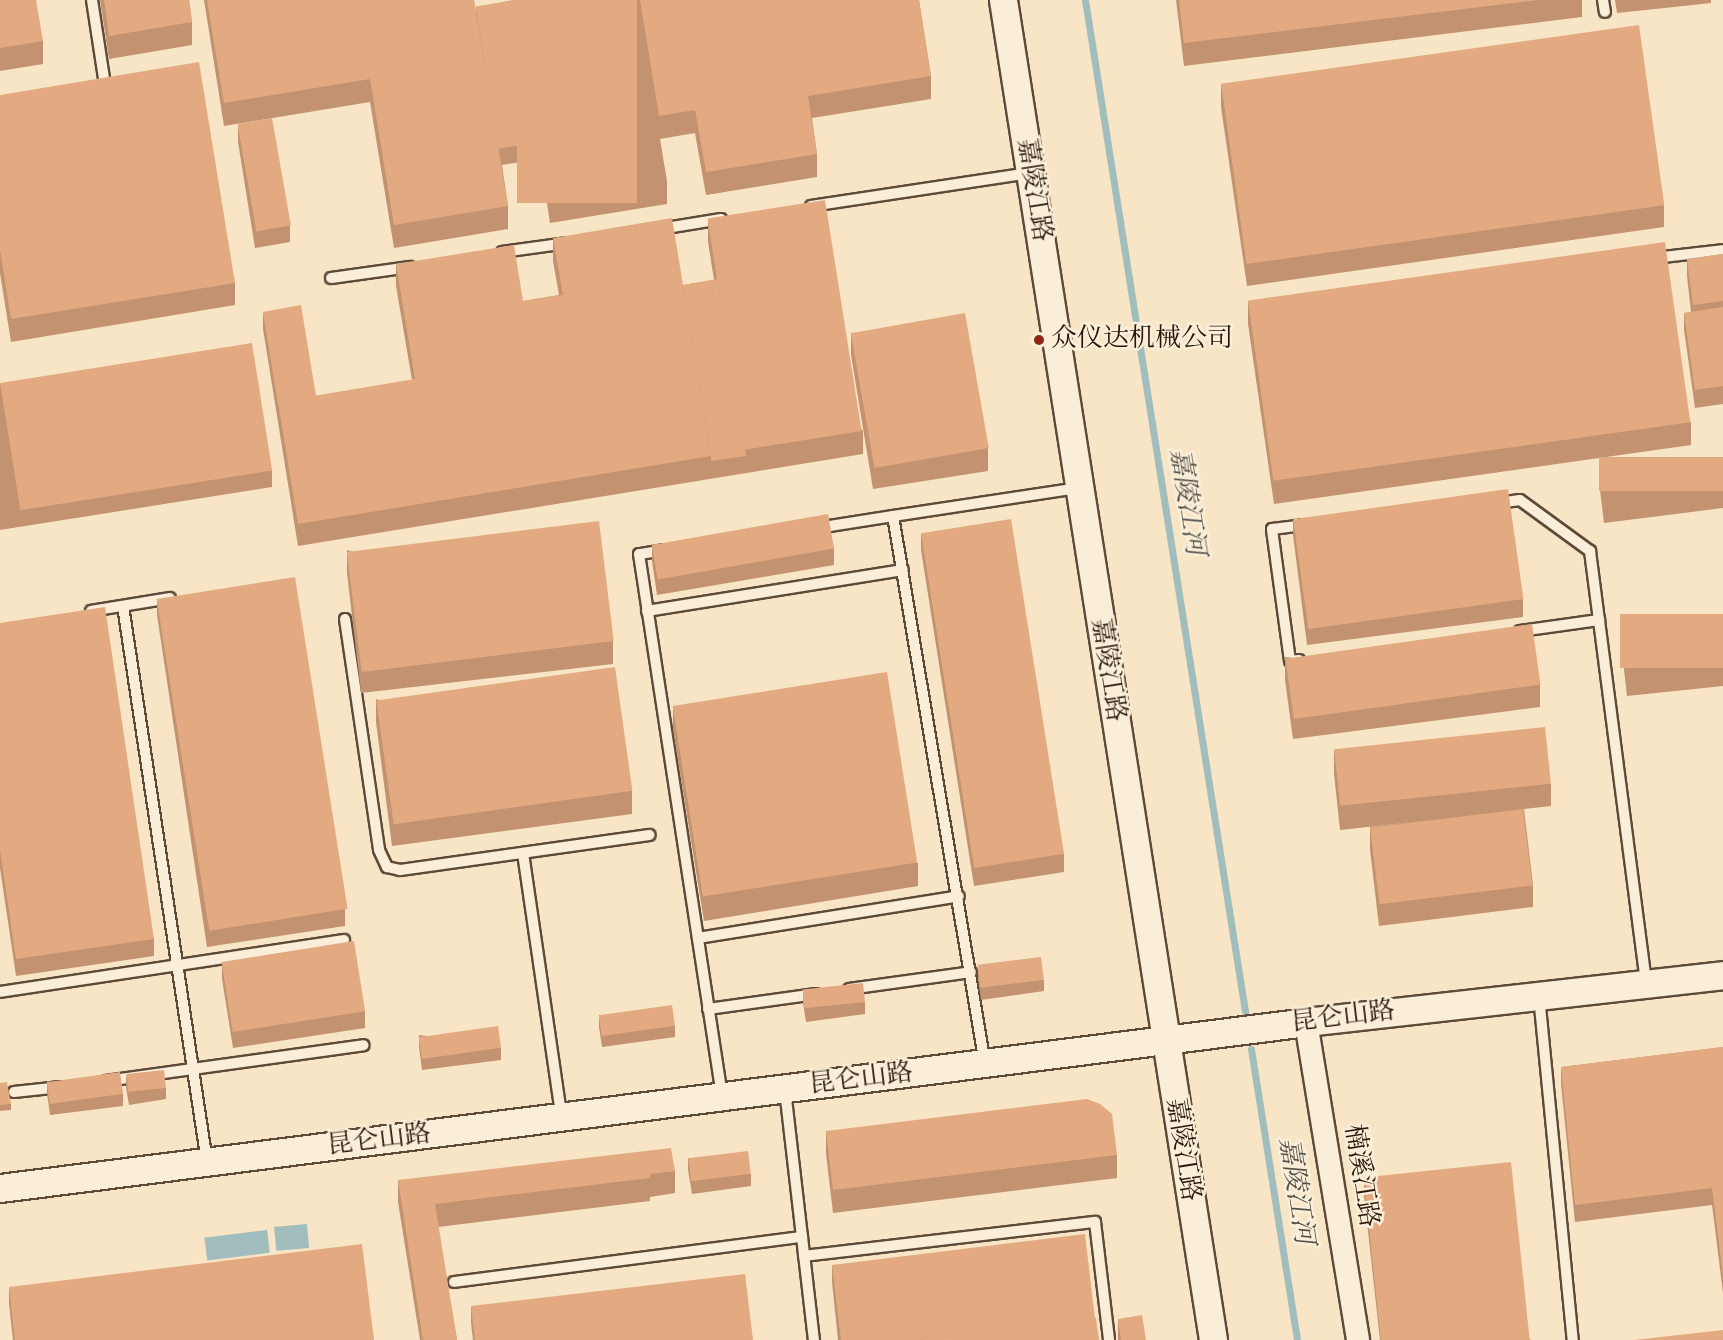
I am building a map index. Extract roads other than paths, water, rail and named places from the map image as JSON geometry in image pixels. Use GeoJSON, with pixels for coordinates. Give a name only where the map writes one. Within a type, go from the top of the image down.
{"type":"FeatureCollection","features":[{"type":"Feature","properties":{"kind":"street","name":"嘉陵江路"},"geometry":{"type":"LineString","coordinates":[[1004,0],[1213,1340]]}},
{"type":"Feature","properties":{"kind":"street","name":"昆仑山路"},"geometry":{"type":"LineString","coordinates":[[0,1188],[1165,1042],[1306,1022],[1723,975]]}},
{"type":"Feature","properties":{"kind":"street","name":"楠溪江路"},"geometry":{"type":"LineString","coordinates":[[1306,1022],[1358,1340]]}},
{"type":"Feature","properties":{"kind":"lane"},"geometry":{"type":"LineString","coordinates":[[92,0],[104,78]]}},
{"type":"Feature","properties":{"kind":"lane"},"geometry":{"type":"LineString","coordinates":[[793,208],[1030,172]]}},
{"type":"Feature","properties":{"kind":"lane"},"geometry":{"type":"LineString","coordinates":[[651,230],[734,217]]}},
{"type":"Feature","properties":{"kind":"lane"},"geometry":{"type":"LineString","coordinates":[[485,255],[580,241]]}},
{"type":"Feature","properties":{"kind":"lane"},"geometry":{"type":"LineString","coordinates":[[1640,260],[1723,250]]}},
{"type":"Feature","properties":{"kind":"lane"},"geometry":{"type":"LineString","coordinates":[[332,278],[426,264]]}},
{"type":"Feature","properties":{"kind":"lane"},"geometry":{"type":"LineString","coordinates":[[802,530],[1079,488]]}},
{"type":"Feature","properties":{"kind":"lane"},"geometry":{"type":"LineString","coordinates":[[1485,504],[1520,500],[1590,551],[1647,984]]}},
{"type":"Feature","properties":{"kind":"lane"},"geometry":{"type":"LineString","coordinates":[[893,516],[985,1064]]}},
{"type":"Feature","properties":{"kind":"lane"},"geometry":{"type":"LineString","coordinates":[[1314,658],[1290,661],[1272,529],[1319,524]]}},
{"type":"Feature","properties":{"kind":"lane"},"geometry":{"type":"LineString","coordinates":[[677,548],[639,554],[722,1098]]}},
{"type":"Feature","properties":{"kind":"lane"},"geometry":{"type":"LineString","coordinates":[[647,611],[903,570]]}},
{"type":"Feature","properties":{"kind":"lane"},"geometry":{"type":"LineString","coordinates":[[78,613],[180,597]]}},
{"type":"Feature","properties":{"kind":"lane"},"geometry":{"type":"LineString","coordinates":[[123,606],[207,1162]]}},
{"type":"Feature","properties":{"kind":"lane"},"geometry":{"type":"LineString","coordinates":[[345,619],[379,850],[387,867],[400,870],[650,835]]}},
{"type":"Feature","properties":{"kind":"lane"},"geometry":{"type":"LineString","coordinates":[[1504,633],[1599,620]]}},
{"type":"Feature","properties":{"kind":"lane"},"geometry":{"type":"LineString","coordinates":[[524,853],[562,1118]]}},
{"type":"Feature","properties":{"kind":"lane"},"geometry":{"type":"LineString","coordinates":[[698,938],[958,897]]}},
{"type":"Feature","properties":{"kind":"lane"},"geometry":{"type":"LineString","coordinates":[[0,992],[344,940]]}},
{"type":"Feature","properties":{"kind":"lane"},"geometry":{"type":"LineString","coordinates":[[708,1009],[970,972]]}},
{"type":"Feature","properties":{"kind":"lane"},"geometry":{"type":"LineString","coordinates":[[1539,996],[1573,1340]]}},
{"type":"Feature","properties":{"kind":"lane"},"geometry":{"type":"LineString","coordinates":[[93,1083],[194,1071],[364,1045]]}},
{"type":"Feature","properties":{"kind":"lane"},"geometry":{"type":"LineString","coordinates":[[14,1092],[70,1086]]}},
{"type":"Feature","properties":{"kind":"lane"},"geometry":{"type":"LineString","coordinates":[[785,1090],[814,1340]]}},
{"type":"Feature","properties":{"kind":"lane"},"geometry":{"type":"LineString","coordinates":[[804,1256],[1095,1222],[1109,1340]]}},
{"type":"Feature","properties":{"kind":"lane"},"geometry":{"type":"LineString","coordinates":[[454,1282],[802,1237]]}},
{"type":"Feature","properties":{"kind":"water"},"geometry":{"type":"Polygon","coordinates":[[[307,1224],[309,1248],[276,1251],[274,1227],[307,1224]]]}},
{"type":"Feature","properties":{"kind":"water"},"geometry":{"type":"Polygon","coordinates":[[[267,1230],[270,1253],[207,1261],[204,1238],[267,1230]]]}},
{"type":"Feature","properties":{"kind":"waterway","name":"嘉陵江河"},"geometry":{"type":"LineString","coordinates":[[1085,0],[1245,1011]]}},
{"type":"Feature","properties":{"kind":"waterway","name":"嘉陵江河"},"geometry":{"type":"LineString","coordinates":[[1251,1049],[1297,1340]]}},
{"type":"Feature","properties":{"kind":"place","name":"众仪达机械公司"},"geometry":{"type":"Point","coordinates":[1039,340]}}]}
